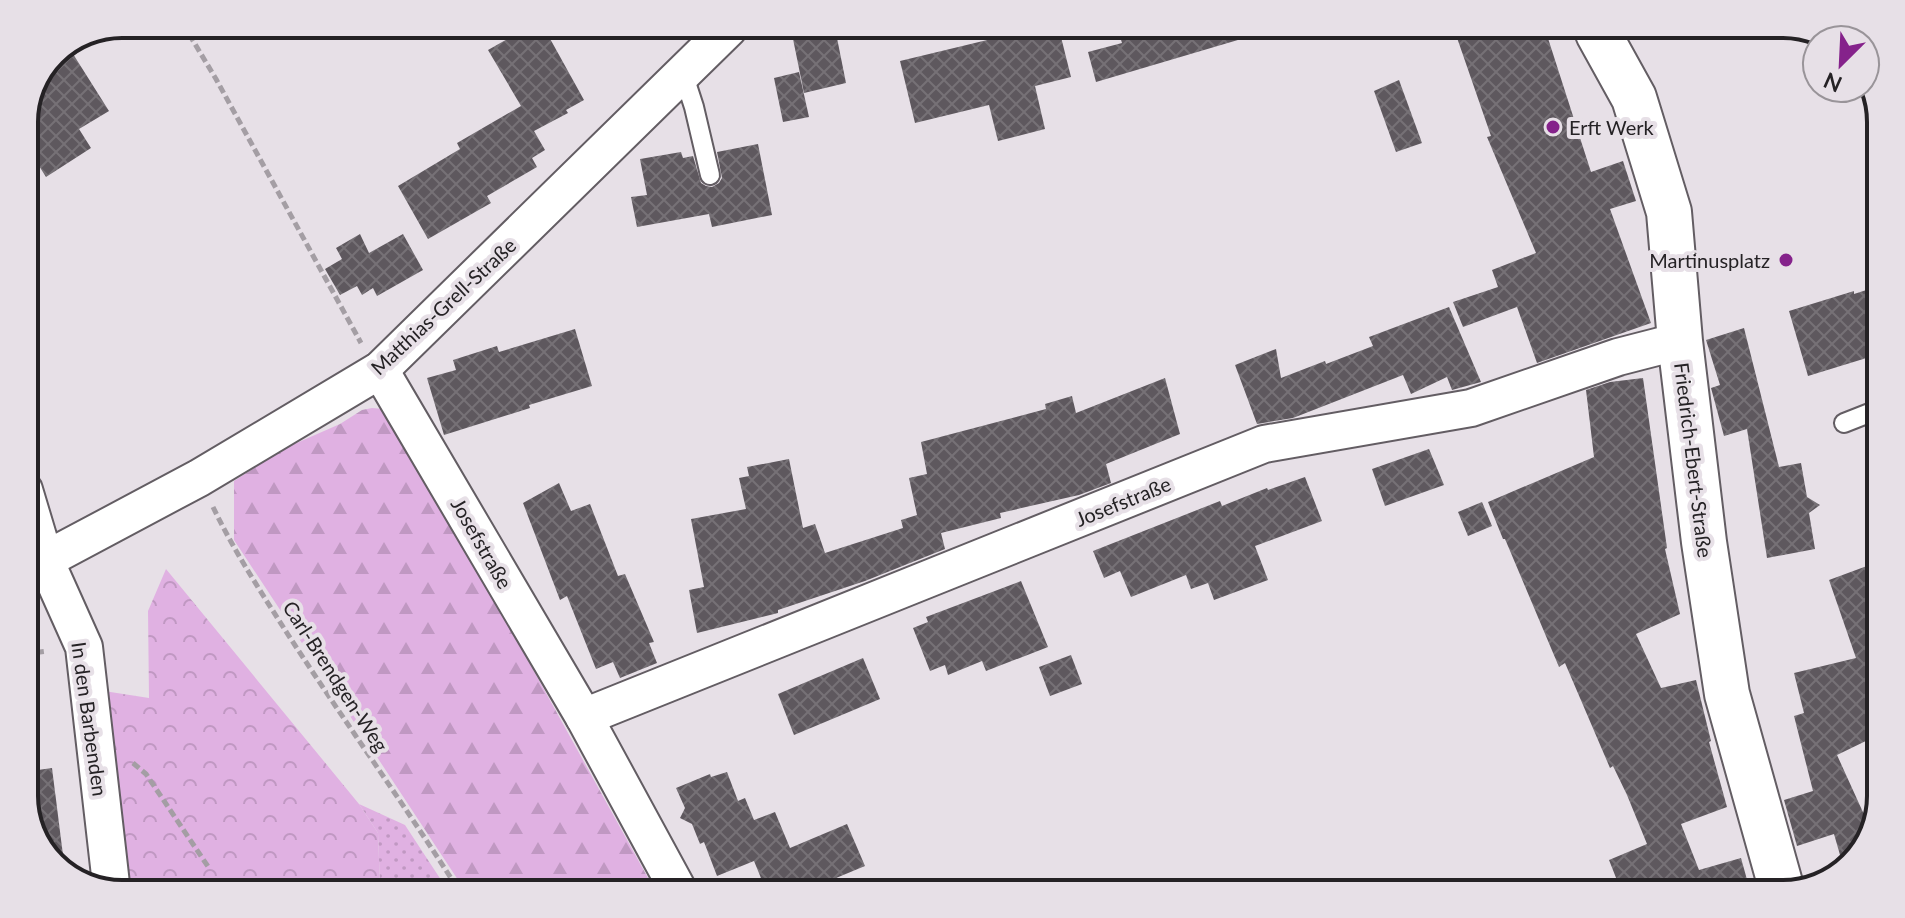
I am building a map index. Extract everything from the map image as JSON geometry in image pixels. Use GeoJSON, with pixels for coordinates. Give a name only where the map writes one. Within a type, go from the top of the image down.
{"type":"FeatureCollection","features":[{"type":"Feature","properties":{"kind":"main road","name":"Friedrich-Ebert-Straße"},"geometry":{"type":"LineString","coordinates":[[1601,38],[1634,98],[1669,212],[1680,341],[1704,542],[1727,694],[1779,880]]}},
{"type":"Feature","properties":{"kind":"street","name":"Matthias-Grell-Straße"},"geometry":{"type":"LineString","coordinates":[[38,560],[199,478],[380,370],[719,38]]}},
{"type":"Feature","properties":{"kind":"street","name":"Josefstraße"},"geometry":{"type":"LineString","coordinates":[[584,717],[1264,444],[1471,408],[1618,357],[1680,341]]}},
{"type":"Feature","properties":{"kind":"street","name":"Josefstraße"},"geometry":{"type":"LineString","coordinates":[[380,370],[584,717],[673,880]]}},
{"type":"Feature","properties":{"kind":"street","name":"In den Barbenden"},"geometry":{"type":"LineString","coordinates":[[38,567],[84,647],[110,879]]}},
{"type":"Feature","properties":{"kind":"lane"},"geometry":{"type":"LineString","coordinates":[[683,73],[710,175]]}},
{"type":"Feature","properties":{"kind":"lane"},"geometry":{"type":"LineString","coordinates":[[1844,423],[1867,414]]}},
{"type":"Feature","properties":{"kind":"path"},"geometry":{"type":"LineString","coordinates":[[191,38],[371,361],[380,370]]}},
{"type":"Feature","properties":{"kind":"path","name":"Carl-Brendgen-Weg"},"geometry":{"type":"LineString","coordinates":[[199,478],[228,539],[267,601],[452,880]]}},
{"type":"Feature","properties":{"kind":"path"},"geometry":{"type":"LineString","coordinates":[[94,734],[146,774],[209,868]]}},
{"type":"Feature","properties":{"kind":"green space"},"geometry":{"type":"Polygon","coordinates":[[[384,409],[392,414],[649,880],[458,880],[234,540],[234,481],[283,449],[340,424],[362,410],[384,409]]]}},
{"type":"Feature","properties":{"kind":"green space"},"geometry":{"type":"Polygon","coordinates":[[[166,569],[359,804],[378,833],[380,880],[128,880],[104,691],[149,698],[148,611],[166,569]]]}},
{"type":"Feature","properties":{"kind":"green space"},"geometry":{"type":"Polygon","coordinates":[[[359,804],[405,825],[441,880],[380,880],[378,833],[359,804]]]}},
{"type":"Feature","properties":{"kind":"building"},"geometry":{"type":"Polygon","coordinates":[[[509,38],[550,38],[584,100],[566,110],[568,113],[534,131],[545,150],[532,158],[537,167],[487,196],[491,203],[428,239],[398,186],[460,149],[457,143],[521,106],[488,50],[509,38]]]}},
{"type":"Feature","properties":{"kind":"building"},"geometry":{"type":"Polygon","coordinates":[[[793,38],[837,38],[846,83],[804,93],[793,38]]]}},
{"type":"Feature","properties":{"kind":"building"},"geometry":{"type":"Polygon","coordinates":[[[996,38],[1061,38],[1071,77],[1035,86],[1045,129],[998,141],[989,105],[915,123],[900,61],[996,38]]]}},
{"type":"Feature","properties":{"kind":"building"},"geometry":{"type":"Polygon","coordinates":[[[1120,38],[1245,38],[1096,82],[1088,52],[1122,43],[1120,38]]]}},
{"type":"Feature","properties":{"kind":"building"},"geometry":{"type":"Polygon","coordinates":[[[1457,38],[1548,38],[1591,172],[1623,161],[1636,201],[1610,209],[1651,323],[1537,363],[1517,307],[1463,327],[1453,302],[1498,287],[1492,270],[1536,253],[1487,137],[1491,136],[1457,38]]]}},
{"type":"Feature","properties":{"kind":"building"},"geometry":{"type":"Polygon","coordinates":[[[73,54],[109,111],[79,129],[91,148],[46,177],[38,164],[41,100],[52,75],[73,54]]]}},
{"type":"Feature","properties":{"kind":"building"},"geometry":{"type":"Polygon","coordinates":[[[799,72],[809,117],[783,122],[774,78],[799,72]]]}},
{"type":"Feature","properties":{"kind":"building"},"geometry":{"type":"Polygon","coordinates":[[[1399,80],[1422,143],[1396,152],[1374,91],[1399,80]]]}},
{"type":"Feature","properties":{"kind":"building"},"geometry":{"type":"Polygon","coordinates":[[[758,144],[772,215],[712,227],[709,214],[637,227],[631,197],[647,195],[640,159],[681,152],[683,158],[693,156],[701,183],[712,187],[722,178],[717,152],[758,144]]]}},
{"type":"Feature","properties":{"kind":"building"},"geometry":{"type":"Polygon","coordinates":[[[360,234],[369,253],[403,234],[423,270],[377,296],[373,288],[362,295],[357,286],[340,295],[325,269],[342,259],[336,248],[360,234]]]}},
{"type":"Feature","properties":{"kind":"building"},"geometry":{"type":"Polygon","coordinates":[[[1867,290],[1867,358],[1808,376],[1789,311],[1854,291],[1854,294],[1867,290]]]}},
{"type":"Feature","properties":{"kind":"building"},"geometry":{"type":"Polygon","coordinates":[[[1449,307],[1481,382],[1452,390],[1447,377],[1411,394],[1403,375],[1293,418],[1257,424],[1235,365],[1276,349],[1281,378],[1373,346],[1369,337],[1449,307]]]}},
{"type":"Feature","properties":{"kind":"building"},"geometry":{"type":"Polygon","coordinates":[[[1744,328],[1779,467],[1801,463],[1807,497],[1820,505],[1809,513],[1815,549],[1767,558],[1747,429],[1724,436],[1711,388],[1720,385],[1706,340],[1744,328]]]}},
{"type":"Feature","properties":{"kind":"building"},"geometry":{"type":"Polygon","coordinates":[[[575,329],[592,386],[444,435],[427,378],[456,370],[453,360],[497,346],[499,352],[575,329]]]}},
{"type":"Feature","properties":{"kind":"building"},"geometry":{"type":"Polygon","coordinates":[[[1165,378],[1180,434],[1106,464],[1111,483],[1079,495],[1000,513],[1001,518],[941,533],[945,549],[865,581],[778,610],[778,613],[697,633],[689,590],[704,587],[691,519],[746,509],[739,478],[749,476],[747,467],[789,459],[803,528],[815,524],[825,553],[903,528],[901,520],[917,515],[909,478],[927,474],[921,442],[1046,409],[1045,404],[1072,396],[1076,413],[1165,378]]]}},
{"type":"Feature","properties":{"kind":"building"},"geometry":{"type":"Polygon","coordinates":[[[1643,378],[1665,549],[1680,614],[1636,634],[1661,688],[1696,680],[1727,807],[1681,824],[1699,870],[1741,858],[1747,880],[1617,880],[1609,860],[1647,844],[1565,663],[1559,667],[1488,502],[1594,457],[1586,390],[1610,382],[1643,378]]]}},
{"type":"Feature","properties":{"kind":"building"},"geometry":{"type":"Polygon","coordinates":[[[1429,449],[1444,485],[1385,506],[1372,469],[1429,449]]]}},
{"type":"Feature","properties":{"kind":"building"},"geometry":{"type":"Polygon","coordinates":[[[1305,477],[1322,521],[1255,546],[1268,580],[1214,600],[1208,583],[1191,589],[1186,575],[1131,597],[1120,571],[1104,578],[1093,551],[1220,501],[1222,506],[1305,477]]]}},
{"type":"Feature","properties":{"kind":"building"},"geometry":{"type":"Polygon","coordinates":[[[559,483],[571,511],[590,504],[618,576],[625,574],[654,642],[649,643],[657,663],[620,678],[613,662],[596,669],[567,596],[560,600],[523,503],[559,483]]]}},
{"type":"Feature","properties":{"kind":"building"},"geometry":{"type":"Polygon","coordinates":[[[1482,502],[1492,526],[1468,536],[1458,512],[1482,502]]]}},
{"type":"Feature","properties":{"kind":"building"},"geometry":{"type":"Polygon","coordinates":[[[1867,566],[1867,740],[1837,755],[1864,815],[1853,843],[1840,857],[1834,834],[1797,846],[1784,800],[1813,791],[1794,716],[1804,713],[1794,673],[1856,658],[1829,580],[1867,566]]]}},
{"type":"Feature","properties":{"kind":"building"},"geometry":{"type":"Polygon","coordinates":[[[1021,581],[1048,647],[986,671],[982,661],[948,675],[945,665],[930,671],[913,628],[928,622],[926,617],[1021,581]]]}},
{"type":"Feature","properties":{"kind":"building"},"geometry":{"type":"Polygon","coordinates":[[[1071,655],[1082,684],[1050,696],[1039,667],[1071,655]]]}},
{"type":"Feature","properties":{"kind":"building"},"geometry":{"type":"Polygon","coordinates":[[[863,658],[880,699],[794,735],[778,694],[863,658]]]}},
{"type":"Feature","properties":{"kind":"building"},"geometry":{"type":"Polygon","coordinates":[[[52,768],[63,855],[52,843],[42,823],[38,770],[52,768]]]}},
{"type":"Feature","properties":{"kind":"building"},"geometry":{"type":"Polygon","coordinates":[[[727,772],[738,801],[745,798],[754,820],[775,812],[790,848],[847,824],[865,866],[831,880],[762,880],[754,861],[717,876],[704,842],[700,844],[692,824],[680,818],[685,808],[676,788],[710,774],[711,777],[727,772]]]}},
{"type":"Feature","properties":{"kind":"place","name":"Erft Werk"},"geometry":{"type":"Point","coordinates":[1553,127]}},
{"type":"Feature","properties":{"kind":"place","name":"Martinusplatz"},"geometry":{"type":"Point","coordinates":[1786,260]}}]}
